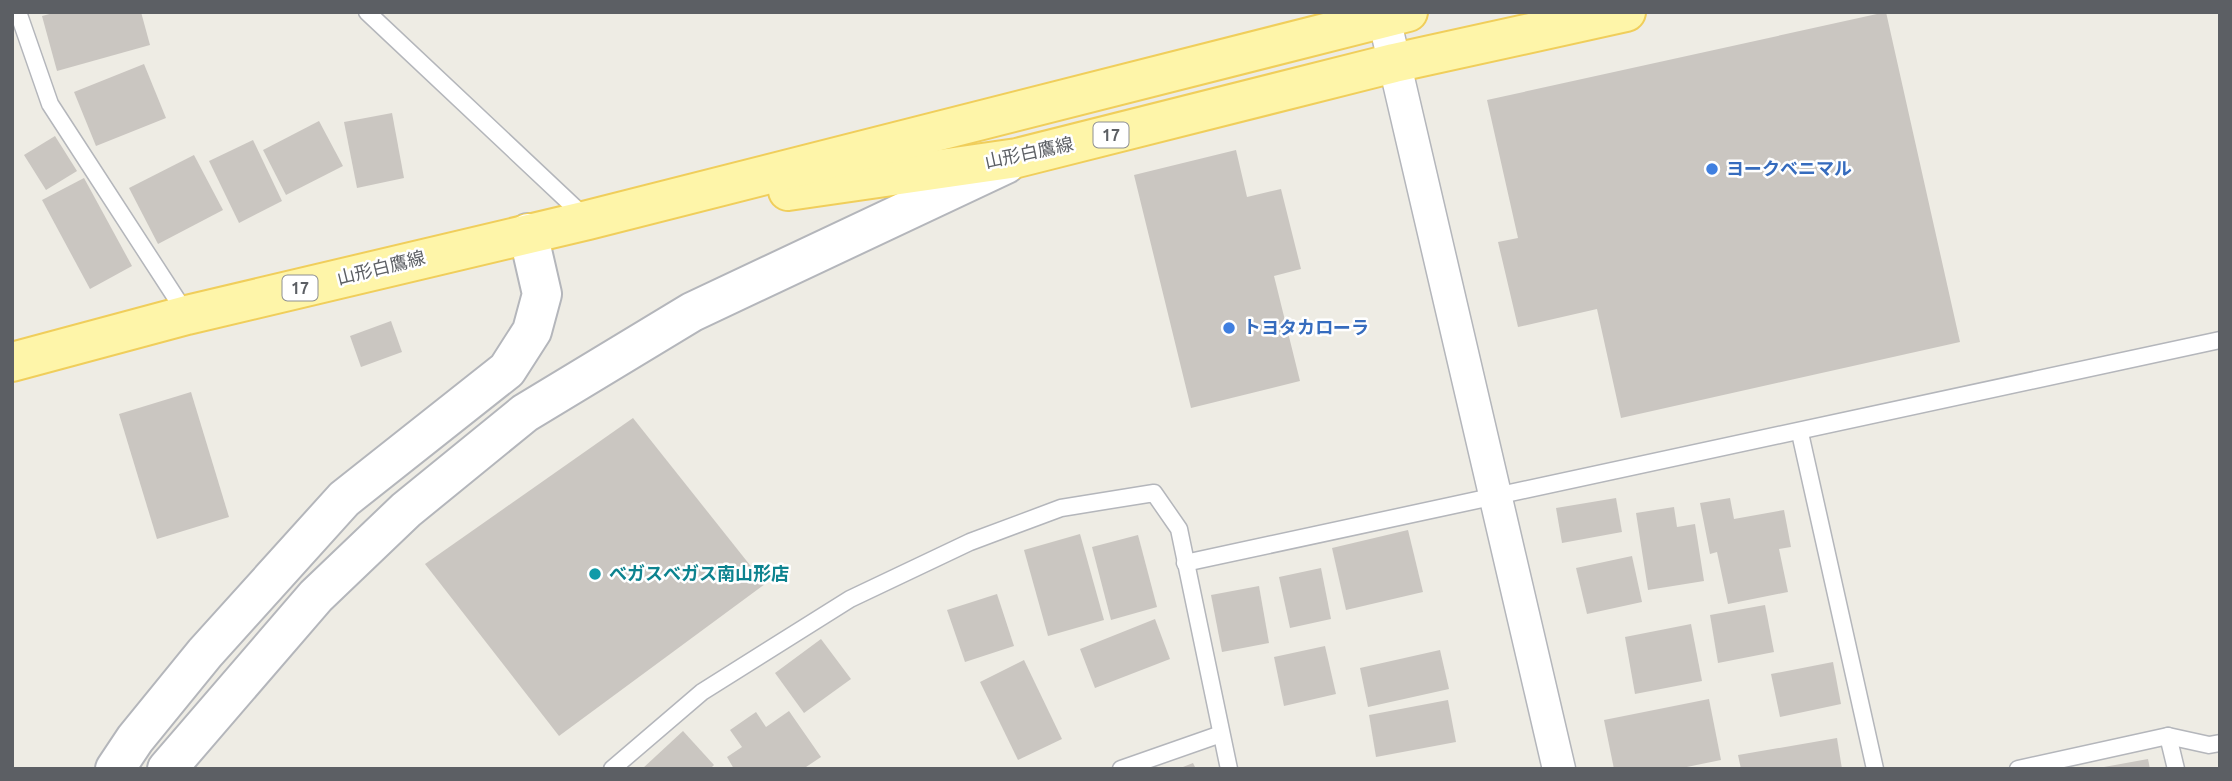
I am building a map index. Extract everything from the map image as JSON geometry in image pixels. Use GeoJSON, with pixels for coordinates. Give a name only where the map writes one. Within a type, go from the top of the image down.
{"type":"FeatureCollection","features":[{"type":"Feature","properties":{"kind":"main road","name":"山形白鷹線"},"geometry":{"type":"LineString","coordinates":[[588,220],[1017,158],[1394,63],[1626,12]]}},
{"type":"Feature","properties":{"kind":"main road","name":"山形白鷹線"},"geometry":{"type":"LineString","coordinates":[[12,362],[187,315],[588,220],[1396,15]]}},
{"type":"Feature","properties":{"kind":"street"},"geometry":{"type":"LineString","coordinates":[[1396,15],[1394,63],[1559,769]]}},
{"type":"Feature","properties":{"kind":"street"},"geometry":{"type":"LineString","coordinates":[[528,233],[542,293],[532,331],[507,370],[344,499],[205,653],[125,754],[172,767],[316,596],[406,510],[524,413],[692,312],[1017,158]]}},
{"type":"Feature","properties":{"kind":"lane"},"geometry":{"type":"LineString","coordinates":[[18,12],[50,104],[187,315]]}},
{"type":"Feature","properties":{"kind":"lane"},"geometry":{"type":"LineString","coordinates":[[367,12],[588,220]]}},
{"type":"Feature","properties":{"kind":"lane"},"geometry":{"type":"LineString","coordinates":[[1185,563],[1800,433],[2220,340]]}},
{"type":"Feature","properties":{"kind":"lane"},"geometry":{"type":"LineString","coordinates":[[1800,433],[1875,769]]}},
{"type":"Feature","properties":{"kind":"lane"},"geometry":{"type":"LineString","coordinates":[[612,769],[702,692],[850,599],[970,542],[1061,508],[1154,493],[1179,529],[1229,769]]}},
{"type":"Feature","properties":{"kind":"lane"},"geometry":{"type":"LineString","coordinates":[[1121,769],[1221,734]]}},
{"type":"Feature","properties":{"kind":"lane"},"geometry":{"type":"LineString","coordinates":[[2168,736],[2176,769]]}},
{"type":"Feature","properties":{"kind":"lane"},"geometry":{"type":"LineString","coordinates":[[2018,769],[2168,736],[2209,744],[2220,743]]}},
{"type":"Feature","properties":{"kind":"building"},"geometry":{"type":"Polygon","coordinates":[[[57,12],[141,12],[150,45],[57,71],[42,16],[57,12]]]}},
{"type":"Feature","properties":{"kind":"building","name":"ヨークベニマル"},"geometry":{"type":"Polygon","coordinates":[[[1886,12],[1960,342],[1621,418],[1597,309],[1518,327],[1498,242],[1518,238],[1487,100],[1886,12]]]}},
{"type":"Feature","properties":{"kind":"building"},"geometry":{"type":"Polygon","coordinates":[[[144,64],[166,118],[96,146],[74,92],[144,64]]]}},
{"type":"Feature","properties":{"kind":"building"},"geometry":{"type":"Polygon","coordinates":[[[392,113],[404,178],[357,188],[344,122],[392,113]]]}},
{"type":"Feature","properties":{"kind":"building"},"geometry":{"type":"Polygon","coordinates":[[[319,121],[343,166],[286,195],[263,150],[319,121]]]}},
{"type":"Feature","properties":{"kind":"building"},"geometry":{"type":"Polygon","coordinates":[[[55,136],[77,171],[46,190],[24,155],[55,136]]]}},
{"type":"Feature","properties":{"kind":"building"},"geometry":{"type":"Polygon","coordinates":[[[253,140],[282,201],[239,223],[209,161],[253,140]]]}},
{"type":"Feature","properties":{"kind":"building","name":"トヨタカローラ"},"geometry":{"type":"Polygon","coordinates":[[[1236,150],[1247,197],[1281,189],[1301,269],[1274,276],[1300,381],[1191,408],[1134,175],[1236,150]]]}},
{"type":"Feature","properties":{"kind":"building"},"geometry":{"type":"Polygon","coordinates":[[[194,155],[223,210],[158,244],[129,188],[194,155]]]}},
{"type":"Feature","properties":{"kind":"building"},"geometry":{"type":"Polygon","coordinates":[[[84,178],[132,266],[90,289],[42,200],[84,178]]]}},
{"type":"Feature","properties":{"kind":"building"},"geometry":{"type":"Polygon","coordinates":[[[391,321],[402,352],[361,367],[350,336],[391,321]]]}},
{"type":"Feature","properties":{"kind":"building"},"geometry":{"type":"Polygon","coordinates":[[[191,392],[229,517],[157,539],[119,414],[191,392]]]}},
{"type":"Feature","properties":{"kind":"building","name":"べガスべガス南山形店"},"geometry":{"type":"Polygon","coordinates":[[[633,418],[765,584],[559,736],[425,564],[633,418]]]}},
{"type":"Feature","properties":{"kind":"building"},"geometry":{"type":"Polygon","coordinates":[[[1616,498],[1622,532],[1562,543],[1556,508],[1616,498]]]}},
{"type":"Feature","properties":{"kind":"building"},"geometry":{"type":"Polygon","coordinates":[[[1730,498],[1734,519],[1784,510],[1791,547],[1779,549],[1788,592],[1728,604],[1717,552],[1710,554],[1700,503],[1730,498]]]}},
{"type":"Feature","properties":{"kind":"building"},"geometry":{"type":"Polygon","coordinates":[[[1674,507],[1677,527],[1695,524],[1704,581],[1648,590],[1636,513],[1674,507]]]}},
{"type":"Feature","properties":{"kind":"building"},"geometry":{"type":"Polygon","coordinates":[[[1408,530],[1423,592],[1346,610],[1332,548],[1408,530]]]}},
{"type":"Feature","properties":{"kind":"building"},"geometry":{"type":"Polygon","coordinates":[[[1080,534],[1104,620],[1048,636],[1024,550],[1080,534]]]}},
{"type":"Feature","properties":{"kind":"building"},"geometry":{"type":"Polygon","coordinates":[[[1138,535],[1157,607],[1111,620],[1092,547],[1138,535]]]}},
{"type":"Feature","properties":{"kind":"building"},"geometry":{"type":"Polygon","coordinates":[[[1632,556],[1642,602],[1587,614],[1576,568],[1632,556]]]}},
{"type":"Feature","properties":{"kind":"building"},"geometry":{"type":"Polygon","coordinates":[[[1321,568],[1331,619],[1290,628],[1279,577],[1321,568]]]}},
{"type":"Feature","properties":{"kind":"building"},"geometry":{"type":"Polygon","coordinates":[[[1259,586],[1269,643],[1222,652],[1211,595],[1259,586]]]}},
{"type":"Feature","properties":{"kind":"building"},"geometry":{"type":"Polygon","coordinates":[[[997,594],[1014,646],[965,662],[947,610],[997,594]]]}},
{"type":"Feature","properties":{"kind":"building"},"geometry":{"type":"Polygon","coordinates":[[[1765,605],[1774,652],[1718,663],[1710,615],[1765,605]]]}},
{"type":"Feature","properties":{"kind":"building"},"geometry":{"type":"Polygon","coordinates":[[[1155,619],[1170,659],[1095,688],[1080,649],[1155,619]]]}},
{"type":"Feature","properties":{"kind":"building"},"geometry":{"type":"Polygon","coordinates":[[[1691,624],[1702,681],[1635,694],[1625,637],[1691,624]]]}},
{"type":"Feature","properties":{"kind":"building"},"geometry":{"type":"Polygon","coordinates":[[[821,639],[851,679],[804,713],[775,673],[821,639]]]}},
{"type":"Feature","properties":{"kind":"building"},"geometry":{"type":"Polygon","coordinates":[[[1325,646],[1336,694],[1284,706],[1274,657],[1325,646]]]}},
{"type":"Feature","properties":{"kind":"building"},"geometry":{"type":"Polygon","coordinates":[[[1440,650],[1449,689],[1368,707],[1360,668],[1440,650]]]}},
{"type":"Feature","properties":{"kind":"building"},"geometry":{"type":"Polygon","coordinates":[[[1024,660],[1062,739],[1018,760],[980,682],[1024,660]]]}},
{"type":"Feature","properties":{"kind":"building"},"geometry":{"type":"Polygon","coordinates":[[[1833,662],[1841,704],[1780,717],[1771,674],[1833,662]]]}},
{"type":"Feature","properties":{"kind":"building"},"geometry":{"type":"Polygon","coordinates":[[[1709,699],[1721,760],[1677,769],[1614,769],[1604,720],[1709,699]]]}},
{"type":"Feature","properties":{"kind":"building"},"geometry":{"type":"Polygon","coordinates":[[[1448,700],[1456,742],[1376,757],[1369,715],[1448,700]]]}},
{"type":"Feature","properties":{"kind":"building"},"geometry":{"type":"Polygon","coordinates":[[[789,711],[821,757],[803,769],[734,769],[727,757],[742,747],[730,730],[756,712],[766,727],[789,711]]]}},
{"type":"Feature","properties":{"kind":"building"},"geometry":{"type":"Polygon","coordinates":[[[683,731],[714,765],[710,769],[642,769],[683,731]]]}},
{"type":"Feature","properties":{"kind":"building"},"geometry":{"type":"Polygon","coordinates":[[[1837,738],[1842,769],[1741,769],[1738,755],[1837,738]]]}},
{"type":"Feature","properties":{"kind":"building"},"geometry":{"type":"Polygon","coordinates":[[[2148,759],[2150,769],[2104,769],[2104,767],[2148,759]]]}},
{"type":"Feature","properties":{"kind":"building"},"geometry":{"type":"Polygon","coordinates":[[[1193,763],[1196,769],[1178,769],[1193,763]]]}},
{"type":"Feature","properties":{"kind":"place","name":"ヨークベニマル"},"geometry":{"type":"Point","coordinates":[1712,169]}},
{"type":"Feature","properties":{"kind":"place","name":"トヨタカローラ"},"geometry":{"type":"Point","coordinates":[1229,328]}},
{"type":"Feature","properties":{"kind":"place","name":"べガスべガス南山形店"},"geometry":{"type":"Point","coordinates":[595,574]}}]}
